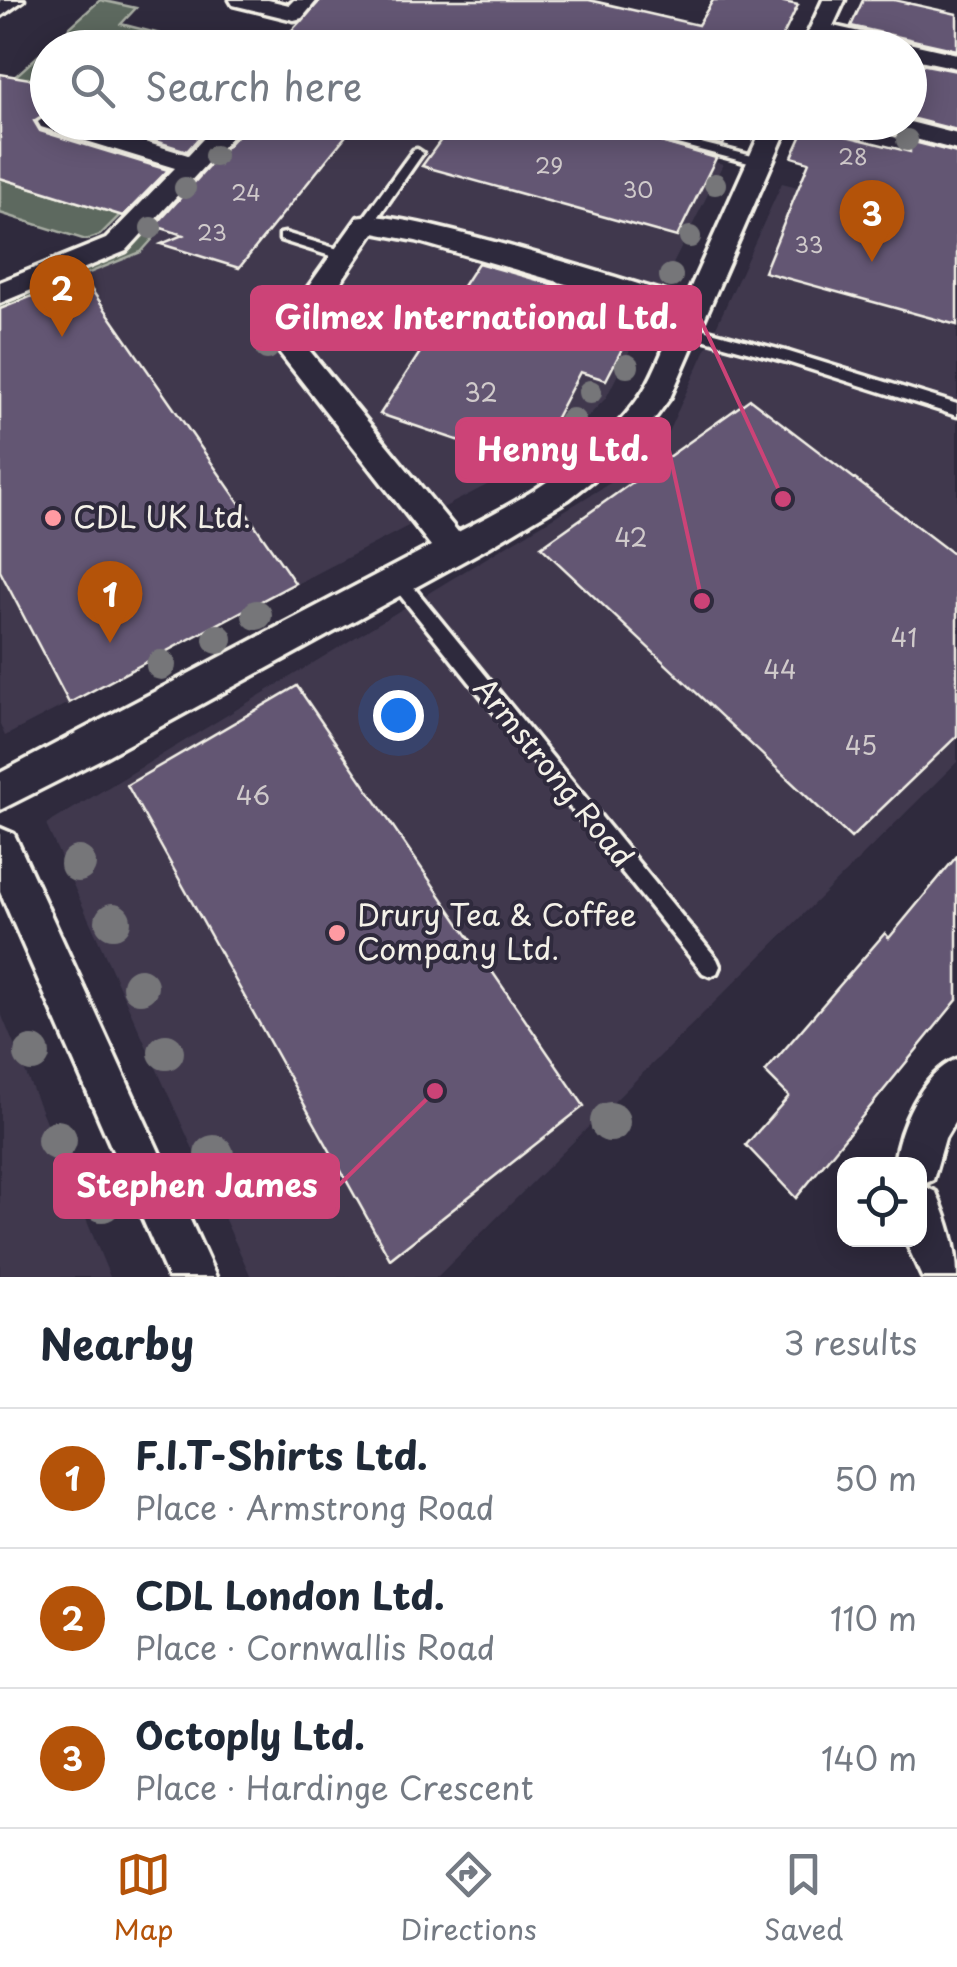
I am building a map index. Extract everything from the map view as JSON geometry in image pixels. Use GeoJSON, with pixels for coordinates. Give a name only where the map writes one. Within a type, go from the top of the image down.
{"type":"FeatureCollection","features":[{"type":"Feature","properties":{"kind":"street"},"geometry":{"type":"LineString","coordinates":[[0,10],[12,0]]}},
{"type":"Feature","properties":{"kind":"street"},"geometry":{"type":"LineString","coordinates":[[242,0],[294,13],[306,0]]}},
{"type":"Feature","properties":{"kind":"street"},"geometry":{"type":"LineString","coordinates":[[820,30],[834,0]]}},
{"type":"Feature","properties":{"kind":"street"},"geometry":{"type":"LineString","coordinates":[[927,54],[957,61]]}},
{"type":"Feature","properties":{"kind":"street"},"geometry":{"type":"LineString","coordinates":[[22,114],[30,116]]}},
{"type":"Feature","properties":{"kind":"street"},"geometry":{"type":"LineString","coordinates":[[927,134],[957,142]]}},
{"type":"Feature","properties":{"kind":"street"},"geometry":{"type":"LineString","coordinates":[[109,140],[194,165]]}},
{"type":"Feature","properties":{"kind":"street"},"geometry":{"type":"LineString","coordinates":[[0,293],[116,245],[217,140]]}},
{"type":"Feature","properties":{"kind":"street"},"geometry":{"type":"LineString","coordinates":[[0,792],[86,750],[452,549],[550,494],[604,458],[634,428],[655,398],[770,140]]}},
{"type":"Feature","properties":{"kind":"street"},"geometry":{"type":"LineString","coordinates":[[452,549],[291,348],[289,336],[367,224],[417,232],[689,319]]}},
{"type":"Feature","properties":{"kind":"street"},"geometry":{"type":"LineString","coordinates":[[0,848],[192,1277]]}},
{"type":"Feature","properties":{"kind":"street"},"geometry":{"type":"LineString","coordinates":[[918,1157],[933,1112],[957,1081]]}},
{"type":"Feature","properties":{"kind":"street"},"geometry":{"type":"LineString","coordinates":[[927,1235],[946,1277]]}},
{"type":"Feature","properties":{"kind":"lane"},"geometry":{"type":"LineString","coordinates":[[673,140],[760,162]]}},
{"type":"Feature","properties":{"kind":"lane"},"geometry":{"type":"LineString","coordinates":[[367,224],[417,153]]}},
{"type":"Feature","properties":{"kind":"lane"},"geometry":{"type":"LineString","coordinates":[[285,237],[343,255]]}},
{"type":"Feature","properties":{"kind":"lane"},"geometry":{"type":"LineString","coordinates":[[689,319],[806,362],[957,410]]}},
{"type":"Feature","properties":{"kind":"lane","name":"Armstrong Road"},"geometry":{"type":"LineString","coordinates":[[396,579],[710,966]]}},
{"type":"Feature","properties":{"kind":"shaded area"},"geometry":{"type":"Polygon","coordinates":[[[241,140],[626,140],[723,164],[606,398],[558,448],[5,736],[0,724],[0,309],[141,252],[241,140]]]}},
{"type":"Feature","properties":{"kind":"shaded area"},"geometry":{"type":"Polygon","coordinates":[[[782,183],[957,228],[957,762],[437,1277],[251,1277],[46,825],[658,454],[782,183]]]}},
{"type":"Feature","properties":{"kind":"shaded area"},"geometry":{"type":"Polygon","coordinates":[[[0,1011],[110,1277],[0,1277],[0,1011]]]}},
{"type":"Feature","properties":{"kind":"green space"},"geometry":{"type":"Polygon","coordinates":[[[100,0],[136,8],[121,24],[144,30],[67,30],[100,0]]]}},
{"type":"Feature","properties":{"kind":"green space"},"geometry":{"type":"Polygon","coordinates":[[[30,63],[30,89],[0,90],[30,63]]]}},
{"type":"Feature","properties":{"kind":"green space"},"geometry":{"type":"Polygon","coordinates":[[[228,140],[241,140],[141,252],[0,309],[0,302],[129,249],[228,140]]]}},
{"type":"Feature","properties":{"kind":"green space"},"geometry":{"type":"Polygon","coordinates":[[[0,178],[120,215],[100,235],[86,240],[0,213],[0,178]]]}},
{"type":"Feature","properties":{"kind":"building"},"geometry":{"type":"Polygon","coordinates":[[[321,0],[589,0],[698,25],[713,0],[775,0],[798,5],[786,30],[292,30],[321,0]]]}},
{"type":"Feature","properties":{"kind":"building"},"geometry":{"type":"Polygon","coordinates":[[[863,0],[894,0],[957,14],[957,50],[927,43],[927,30],[869,30],[851,26],[863,0]]]}},
{"type":"Feature","properties":{"kind":"building"},"geometry":{"type":"Polygon","coordinates":[[[927,65],[957,71],[957,130],[927,122],[927,65]]]}},
{"type":"Feature","properties":{"kind":"building"},"geometry":{"type":"Polygon","coordinates":[[[0,74],[30,79],[30,140],[70,140],[168,170],[123,216],[0,178],[0,74]]]}},
{"type":"Feature","properties":{"kind":"building"},"geometry":{"type":"Polygon","coordinates":[[[151,140],[197,140],[187,151],[151,140]]]}},
{"type":"Feature","properties":{"kind":"building"},"geometry":{"type":"Polygon","coordinates":[[[233,140],[342,140],[239,268],[161,244],[183,235],[155,226],[233,140]]]}},
{"type":"Feature","properties":{"kind":"building"},"geometry":{"type":"Polygon","coordinates":[[[441,140],[654,140],[716,158],[677,237],[422,166],[441,140]]]}},
{"type":"Feature","properties":{"kind":"building"},"geometry":{"type":"Polygon","coordinates":[[[800,140],[862,140],[910,152],[910,141],[957,153],[957,325],[764,272],[809,162],[792,157],[800,140]]]}},
{"type":"Feature","properties":{"kind":"building"},"geometry":{"type":"Polygon","coordinates":[[[478,263],[642,310],[606,380],[580,372],[531,465],[380,414],[478,263]]]}},
{"type":"Feature","properties":{"kind":"building"},"geometry":{"type":"Polygon","coordinates":[[[82,276],[295,583],[69,703],[0,571],[0,309],[82,276]]]}},
{"type":"Feature","properties":{"kind":"building"},"geometry":{"type":"Polygon","coordinates":[[[750,399],[957,557],[957,736],[851,838],[541,547],[750,399]]]}},
{"type":"Feature","properties":{"kind":"building"},"geometry":{"type":"Polygon","coordinates":[[[297,686],[584,1106],[390,1259],[127,785],[297,686]]]}},
{"type":"Feature","properties":{"kind":"building"},"geometry":{"type":"Polygon","coordinates":[[[957,856],[957,1000],[796,1198],[746,1145],[789,1096],[765,1072],[885,933],[889,938],[957,856]]]}},
{"type":"Feature","properties":{"kind":"place","name":"Octoply Ltd."},"geometry":{"type":"Point","coordinates":[872,262]}},
{"type":"Feature","properties":{"kind":"place","name":"CDL London Ltd."},"geometry":{"type":"Point","coordinates":[62,337]}},
{"type":"Feature","properties":{"kind":"place","name":"Gilmex International Ltd."},"geometry":{"type":"Point","coordinates":[783,499]}},
{"type":"Feature","properties":{"kind":"place","name":"CDL UK Ltd."},"geometry":{"type":"Point","coordinates":[53,518]}},
{"type":"Feature","properties":{"kind":"place","name":"Henny Ltd."},"geometry":{"type":"Point","coordinates":[702,601]}},
{"type":"Feature","properties":{"kind":"place","name":"F.I.T-Shirts Ltd."},"geometry":{"type":"Point","coordinates":[110,643]}},
{"type":"Feature","properties":{"kind":"place","name":"Drury Tea & Coffee Company Ltd."},"geometry":{"type":"Point","coordinates":[337,933]}},
{"type":"Feature","properties":{"kind":"place","name":"Stephen James"},"geometry":{"type":"Point","coordinates":[435,1091]}}]}
